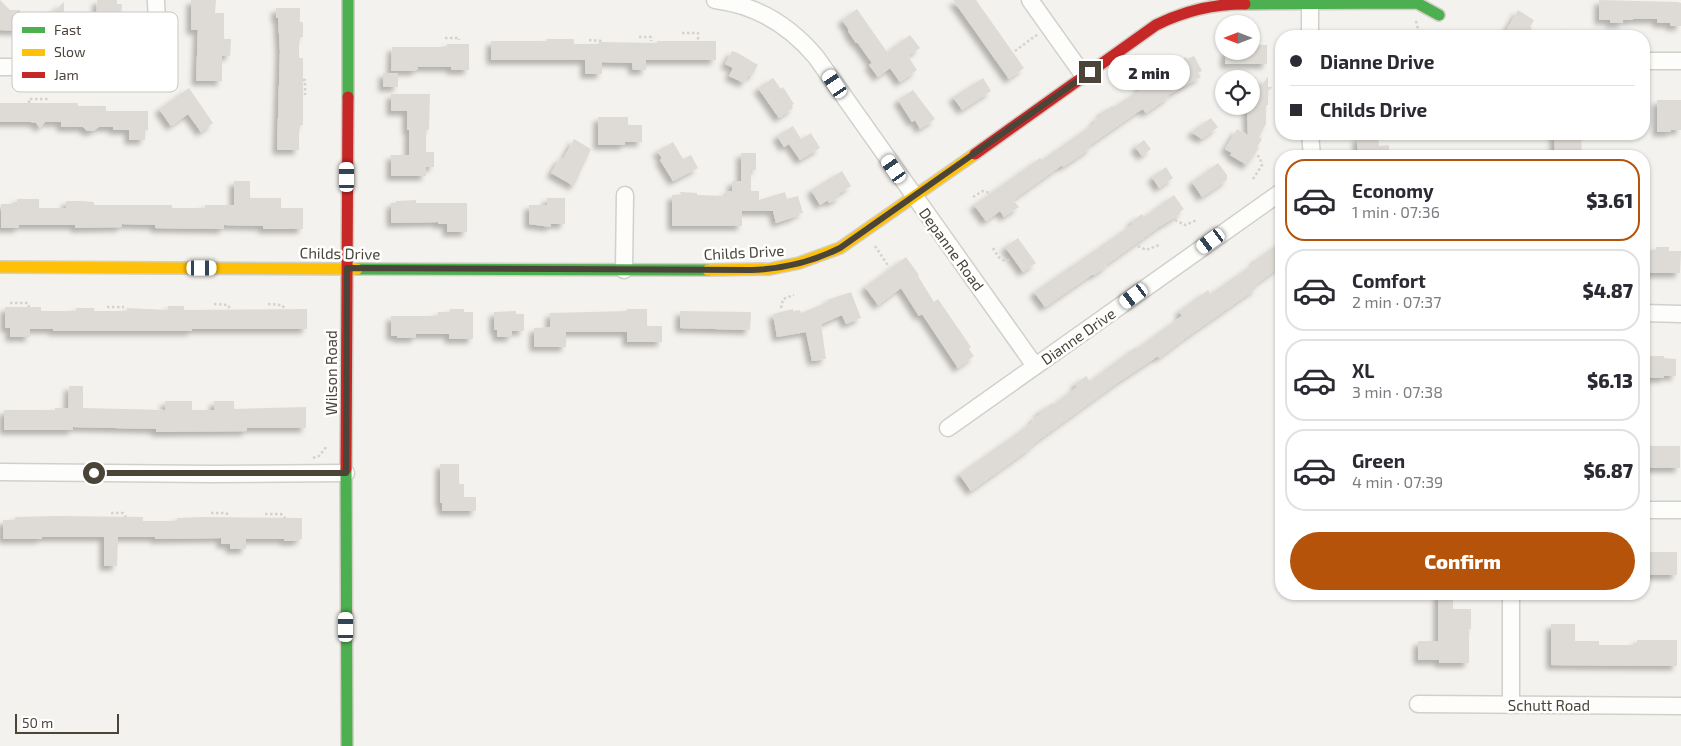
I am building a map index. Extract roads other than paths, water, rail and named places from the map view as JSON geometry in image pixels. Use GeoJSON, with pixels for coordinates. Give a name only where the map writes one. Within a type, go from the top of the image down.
{"type":"FeatureCollection","features":[{"type":"Feature","properties":{"kind":"street","name":"Wilson Road"},"geometry":{"type":"LineString","coordinates":[[346,746],[348,0]]}},
{"type":"Feature","properties":{"kind":"street","name":"Depanne Road"},"geometry":{"type":"LineString","coordinates":[[715,0],[737,4],[758,12],[778,22],[802,40],[816,57],[1035,366]]}},
{"type":"Feature","properties":{"kind":"street"},"geometry":{"type":"LineString","coordinates":[[1030,0],[1084,76]]}},
{"type":"Feature","properties":{"kind":"street","name":"Childs Drive"},"geometry":{"type":"LineString","coordinates":[[0,267],[770,269],[798,264],[840,248],[915,197],[1158,23],[1224,4],[1417,3],[1439,15]]}},
{"type":"Feature","properties":{"kind":"street"},"geometry":{"type":"LineString","coordinates":[[1310,4],[1310,30]]}},
{"type":"Feature","properties":{"kind":"street"},"geometry":{"type":"LineString","coordinates":[[1650,61],[1681,61]]}},
{"type":"Feature","properties":{"kind":"street"},"geometry":{"type":"LineString","coordinates":[[624,270],[625,195]]}},
{"type":"Feature","properties":{"kind":"street","name":"Dianne Drive"},"geometry":{"type":"LineString","coordinates":[[948,428],[1275,196]]}},
{"type":"Feature","properties":{"kind":"street"},"geometry":{"type":"LineString","coordinates":[[1650,313],[1681,314]]}},
{"type":"Feature","properties":{"kind":"street"},"geometry":{"type":"LineString","coordinates":[[0,472],[346,473]]}},
{"type":"Feature","properties":{"kind":"street"},"geometry":{"type":"LineString","coordinates":[[1650,510],[1681,510]]}},
{"type":"Feature","properties":{"kind":"street"},"geometry":{"type":"LineString","coordinates":[[1511,705],[1512,600]]}},
{"type":"Feature","properties":{"kind":"street","name":"Schutt Road"},"geometry":{"type":"LineString","coordinates":[[1418,704],[1681,706]]}}]}
